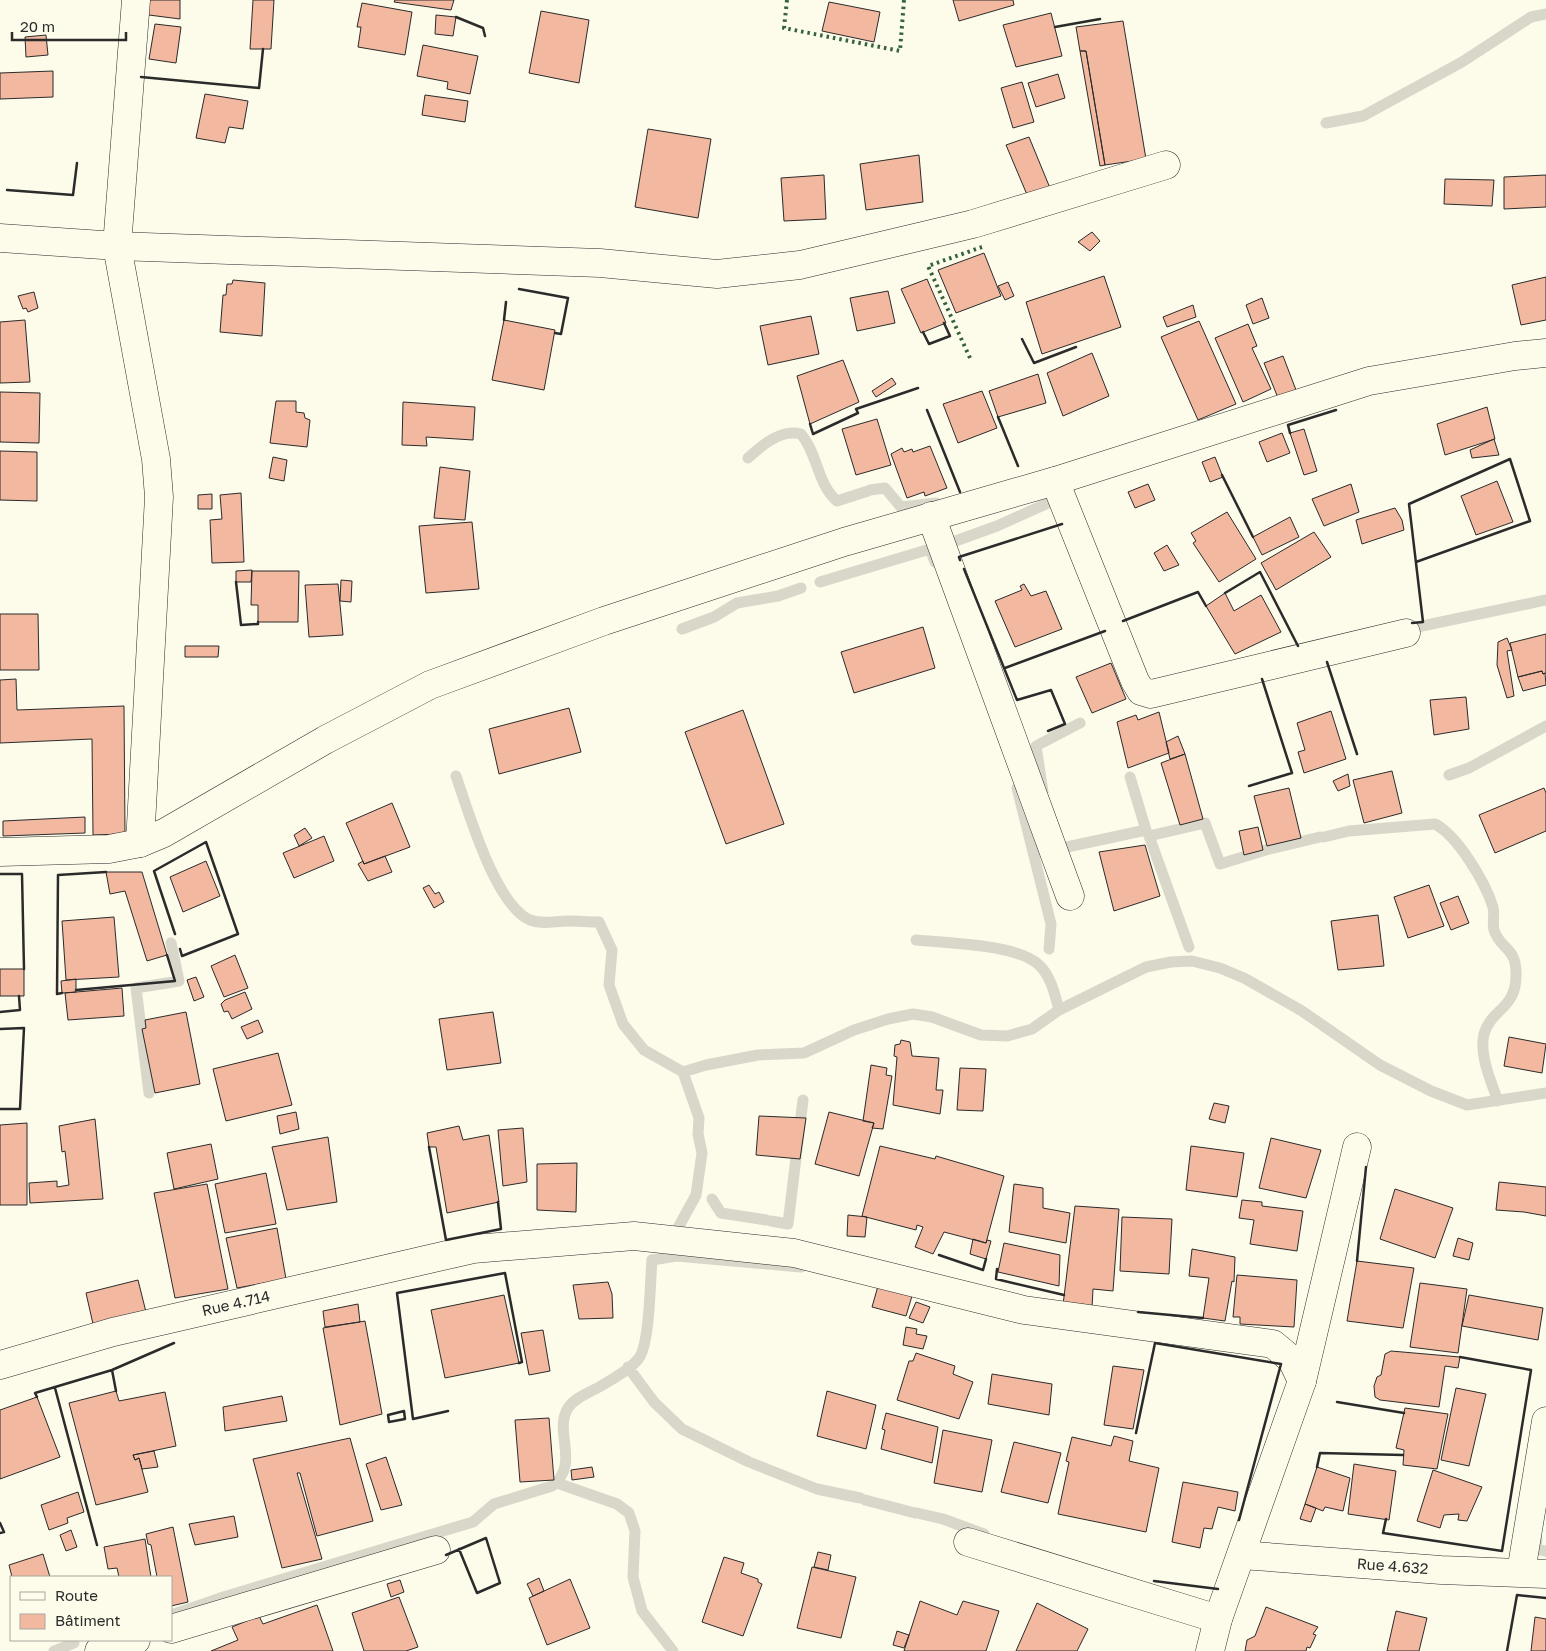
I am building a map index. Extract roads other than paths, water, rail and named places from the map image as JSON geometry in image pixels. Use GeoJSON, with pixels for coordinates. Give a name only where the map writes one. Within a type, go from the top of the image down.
{"type":"FeatureCollection","features":[{"type":"Feature","properties":{"kind":"street"},"geometry":{"type":"LineString","coordinates":[[136,0],[117,246],[156,459],[159,497],[140,843]]}},
{"type":"Feature","properties":{"kind":"street"},"geometry":{"type":"LineString","coordinates":[[0,238],[117,246],[600,263],[718,274],[800,265],[963,226],[1166,165]]}},
{"type":"Feature","properties":{"kind":"street"},"geometry":{"type":"LineString","coordinates":[[0,852],[109,849],[140,843],[164,833],[325,740],[430,685],[604,621],[844,542],[1055,481],[1369,381],[1516,356],[1546,353]]}},
{"type":"Feature","properties":{"kind":"street"},"geometry":{"type":"LineString","coordinates":[[1055,481],[1135,681],[1141,691],[1151,694],[1406,633]]}},
{"type":"Feature","properties":{"kind":"street"},"geometry":{"type":"LineString","coordinates":[[931,516],[1070,896]]}},
{"type":"Feature","properties":{"kind":"street"},"geometry":{"type":"LineString","coordinates":[[1210,1651],[1218,1619],[1302,1381],[1357,1147]]}},
{"type":"Feature","properties":{"kind":"street","name":"Rue 4.714"},"geometry":{"type":"LineString","coordinates":[[0,1365],[113,1332],[473,1249],[634,1236],[794,1253],[1024,1310],[1272,1344],[1292,1360],[1302,1381]]}},
{"type":"Feature","properties":{"kind":"street"},"geometry":{"type":"LineString","coordinates":[[1533,1573],[1546,1421]]}},
{"type":"Feature","properties":{"kind":"street"},"geometry":{"type":"LineString","coordinates":[[968,1542],[1218,1619]]}},
{"type":"Feature","properties":{"kind":"street"},"geometry":{"type":"LineString","coordinates":[[172,1629],[436,1550]]}},
{"type":"Feature","properties":{"kind":"street","name":"Rue 4.632"},"geometry":{"type":"LineString","coordinates":[[1241,1555],[1442,1570],[1533,1573]]}},
{"type":"Feature","properties":{"kind":"street"},"geometry":{"type":"LineString","coordinates":[[99,1651],[133,1641]]}},
{"type":"Feature","properties":{"kind":"waterway"},"geometry":{"type":"LineString","coordinates":[[1326,123],[1363,116],[1462,62],[1531,17],[1546,14]]}},
{"type":"Feature","properties":{"kind":"waterway"},"geometry":{"type":"LineString","coordinates":[[748,458],[772,439],[786,434],[801,434],[807,442],[825,486],[837,501],[868,491]]}},
{"type":"Feature","properties":{"kind":"waterway"},"geometry":{"type":"LineString","coordinates":[[870,490],[885,488],[901,507],[936,503]]}},
{"type":"Feature","properties":{"kind":"waterway"},"geometry":{"type":"LineString","coordinates":[[950,543],[997,526],[1057,499]]}},
{"type":"Feature","properties":{"kind":"waterway"},"geometry":{"type":"LineString","coordinates":[[820,582],[930,549],[935,562]]}},
{"type":"Feature","properties":{"kind":"waterway"},"geometry":{"type":"LineString","coordinates":[[682,629],[714,617],[737,603],[778,596],[801,588]]}},
{"type":"Feature","properties":{"kind":"waterway"},"geometry":{"type":"LineString","coordinates":[[1403,630],[1546,600]]}},
{"type":"Feature","properties":{"kind":"waterway"},"geometry":{"type":"LineString","coordinates":[[1043,792],[1036,746],[1080,723]]}},
{"type":"Feature","properties":{"kind":"waterway"},"geometry":{"type":"LineString","coordinates":[[1449,775],[1469,768],[1546,726]]}},
{"type":"Feature","properties":{"kind":"waterway"},"geometry":{"type":"LineString","coordinates":[[456,776],[475,833],[494,877],[505,896],[517,911],[530,920],[544,923],[568,921],[599,922],[612,950],[609,985],[623,1024],[644,1050],[683,1072],[699,1118],[698,1134],[702,1153],[696,1195],[679,1226],[677,1239]]}},
{"type":"Feature","properties":{"kind":"waterway"},"geometry":{"type":"LineString","coordinates":[[1053,850],[1146,830],[1130,777]]}},
{"type":"Feature","properties":{"kind":"waterway"},"geometry":{"type":"LineString","coordinates":[[1017,788],[1051,924],[1049,949]]}},
{"type":"Feature","properties":{"kind":"waterway"},"geometry":{"type":"LineString","coordinates":[[1189,947],[1149,836],[1205,823],[1220,864],[1269,849]]}},
{"type":"Feature","properties":{"kind":"waterway"},"geometry":{"type":"LineString","coordinates":[[1324,837],[1349,831],[1435,824],[1453,839],[1470,861],[1484,885],[1493,907],[1494,930],[1511,954],[1516,966],[1515,987],[1512,995],[1492,1019],[1484,1034],[1484,1059],[1498,1101]]}},
{"type":"Feature","properties":{"kind":"waterway"},"geometry":{"type":"LineString","coordinates":[[1270,849],[1320,837]]}},
{"type":"Feature","properties":{"kind":"waterway"},"geometry":{"type":"LineString","coordinates":[[916,940],[980,946],[1015,953],[1029,958],[1039,965],[1047,975],[1059,1010]]}},
{"type":"Feature","properties":{"kind":"waterway"},"geometry":{"type":"LineString","coordinates":[[149,1093],[136,988],[179,981],[171,943]]}},
{"type":"Feature","properties":{"kind":"waterway"},"geometry":{"type":"LineString","coordinates":[[683,1072],[706,1065],[758,1055],[804,1053],[854,1030],[888,1019],[913,1014],[932,1017],[981,1035],[1007,1036],[1032,1029],[1059,1010],[1146,967],[1171,962],[1192,961],[1220,968],[1244,978],[1302,1011],[1380,1065],[1431,1091],[1467,1105],[1546,1093]]}},
{"type":"Feature","properties":{"kind":"waterway"},"geometry":{"type":"LineString","coordinates":[[771,1221],[788,1224],[803,1100]]}},
{"type":"Feature","properties":{"kind":"waterway"},"geometry":{"type":"LineString","coordinates":[[712,1199],[721,1213],[766,1220]]}},
{"type":"Feature","properties":{"kind":"waterway"},"geometry":{"type":"LineString","coordinates":[[220,1598],[473,1522],[494,1504],[552,1486],[565,1468],[563,1427],[564,1417],[568,1408],[580,1397],[628,1369],[636,1362],[643,1350],[647,1326],[652,1260],[676,1256],[801,1267]]}},
{"type":"Feature","properties":{"kind":"waterway"},"geometry":{"type":"LineString","coordinates":[[628,1367],[654,1402],[682,1429],[749,1462],[817,1489],[860,1498]]}},
{"type":"Feature","properties":{"kind":"waterway"},"geometry":{"type":"LineString","coordinates":[[557,1483],[617,1504],[629,1513],[635,1531],[633,1577],[642,1611],[673,1651]]}},
{"type":"Feature","properties":{"kind":"waterway"},"geometry":{"type":"LineString","coordinates":[[865,1500],[915,1513]]}},
{"type":"Feature","properties":{"kind":"waterway"},"geometry":{"type":"LineString","coordinates":[[917,1513],[943,1519],[984,1534]]}},
{"type":"Feature","properties":{"kind":"waterway"},"geometry":{"type":"LineString","coordinates":[[1537,1539],[1536,1549],[1546,1551]]}},
{"type":"Feature","properties":{"kind":"waterway"},"geometry":{"type":"LineString","coordinates":[[172,1615],[218,1599]]}},
{"type":"Feature","properties":{"kind":"waterway"},"geometry":{"type":"LineString","coordinates":[[54,1651],[74,1643]]}}]}
